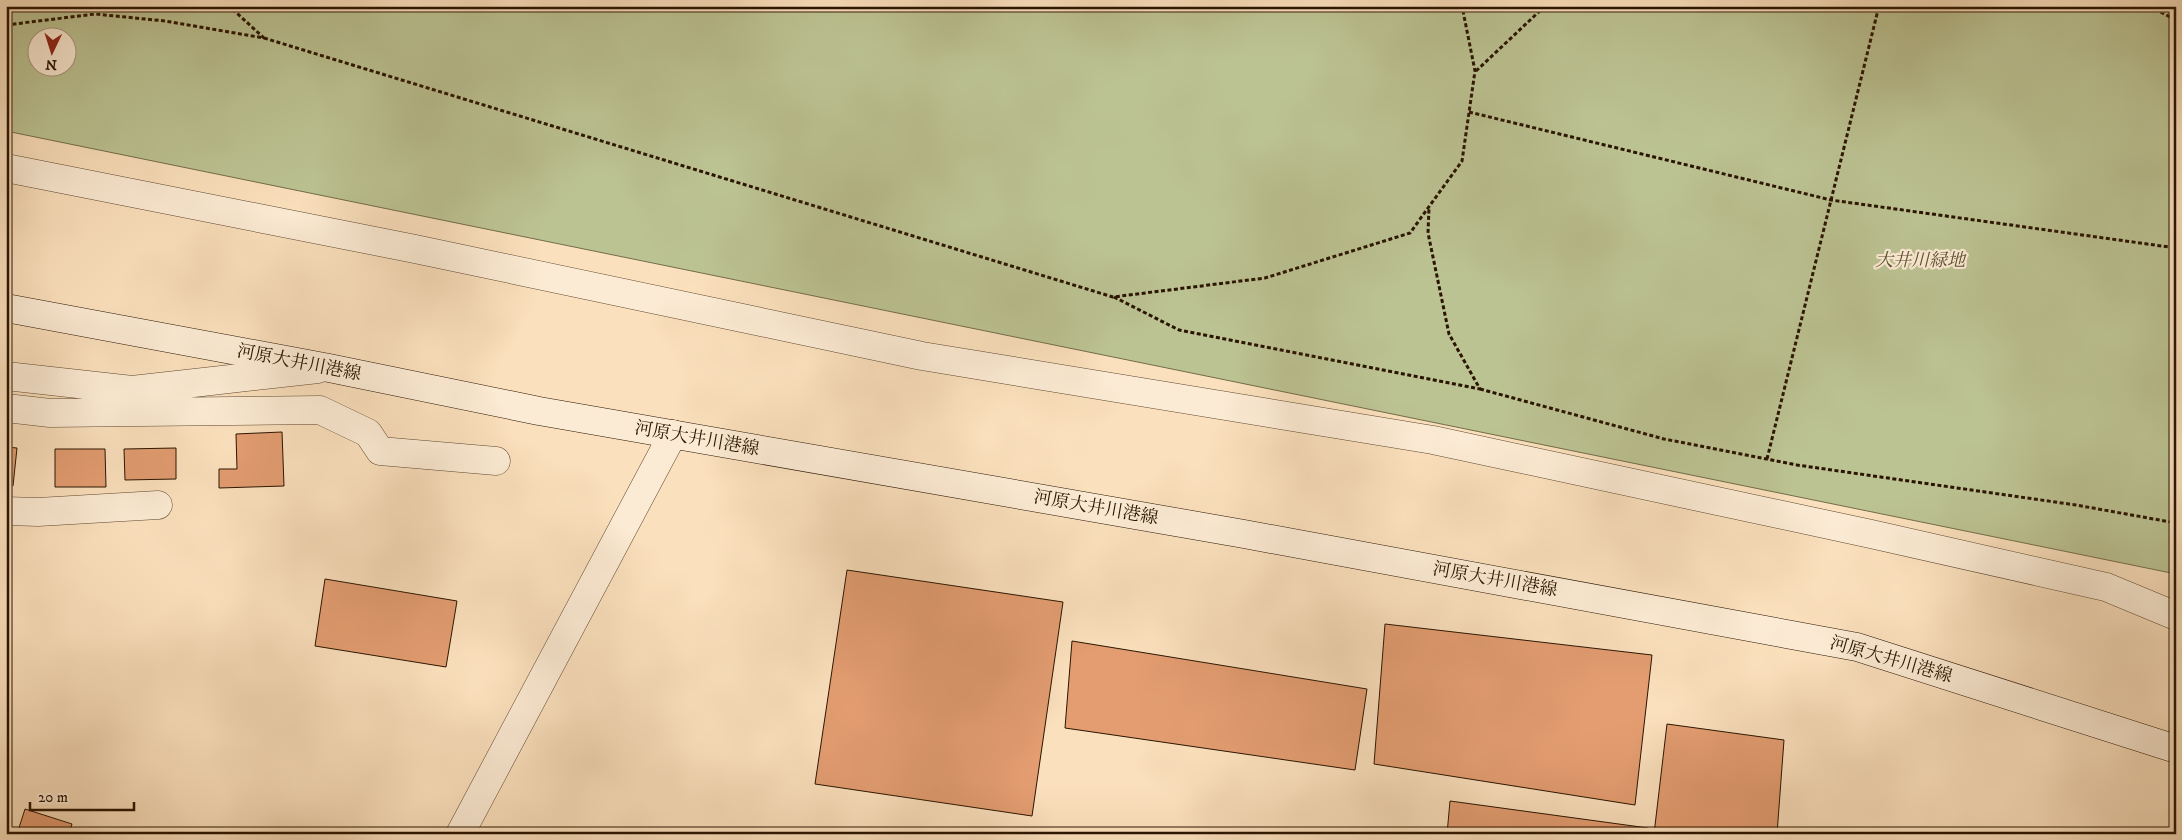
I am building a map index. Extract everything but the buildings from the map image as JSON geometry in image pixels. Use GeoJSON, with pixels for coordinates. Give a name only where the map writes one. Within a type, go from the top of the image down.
{"type":"FeatureCollection","features":[{"type":"Feature","properties":{"kind":"street"},"geometry":{"type":"LineString","coordinates":[[6,168],[425,251],[922,356],[1443,442],[2106,587],[2176,616]]}},
{"type":"Feature","properties":{"kind":"street","name":"河原大井川港線"},"geometry":{"type":"LineString","coordinates":[[6,308],[329,368],[539,411],[1254,536],[1857,647],[2176,748]]}},
{"type":"Feature","properties":{"kind":"street"},"geometry":{"type":"LineString","coordinates":[[6,376],[132,390],[329,368]]}},
{"type":"Feature","properties":{"kind":"street"},"geometry":{"type":"LineString","coordinates":[[6,408],[50,413],[320,410],[368,433],[380,451],[496,461]]}},
{"type":"Feature","properties":{"kind":"street"},"geometry":{"type":"LineString","coordinates":[[460,834],[673,434]]}},
{"type":"Feature","properties":{"kind":"street"},"geometry":{"type":"LineString","coordinates":[[6,511],[38,512],[158,505]]}},
{"type":"Feature","properties":{"kind":"path"},"geometry":{"type":"LineString","coordinates":[[230,6],[264,38]]}},
{"type":"Feature","properties":{"kind":"path"},"geometry":{"type":"LineString","coordinates":[[1114,296],[1265,278],[1410,233],[1462,162],[1476,71],[1462,6]]}},
{"type":"Feature","properties":{"kind":"path"},"geometry":{"type":"LineString","coordinates":[[1476,71],[1545,6]]}},
{"type":"Feature","properties":{"kind":"path"},"geometry":{"type":"LineString","coordinates":[[1766,459],[1879,6]]}},
{"type":"Feature","properties":{"kind":"path"},"geometry":{"type":"LineString","coordinates":[[2149,6],[2176,20]]}},
{"type":"Feature","properties":{"kind":"path"},"geometry":{"type":"LineString","coordinates":[[6,25],[95,14],[165,20],[264,38],[1114,296],[1179,330],[1480,389],[1664,439],[1766,459],[2076,505],[2176,523]]}},
{"type":"Feature","properties":{"kind":"path"},"geometry":{"type":"LineString","coordinates":[[1469,112],[1831,200],[2176,248]]}},
{"type":"Feature","properties":{"kind":"path"},"geometry":{"type":"LineString","coordinates":[[1429,206],[1428,233],[1450,334],[1480,389]]}},
{"type":"Feature","properties":{"kind":"green space","name":"大井川緑地"},"geometry":{"type":"Polygon","coordinates":[[[6,6],[2176,6],[2176,574],[6,131],[6,6]]]}}]}
